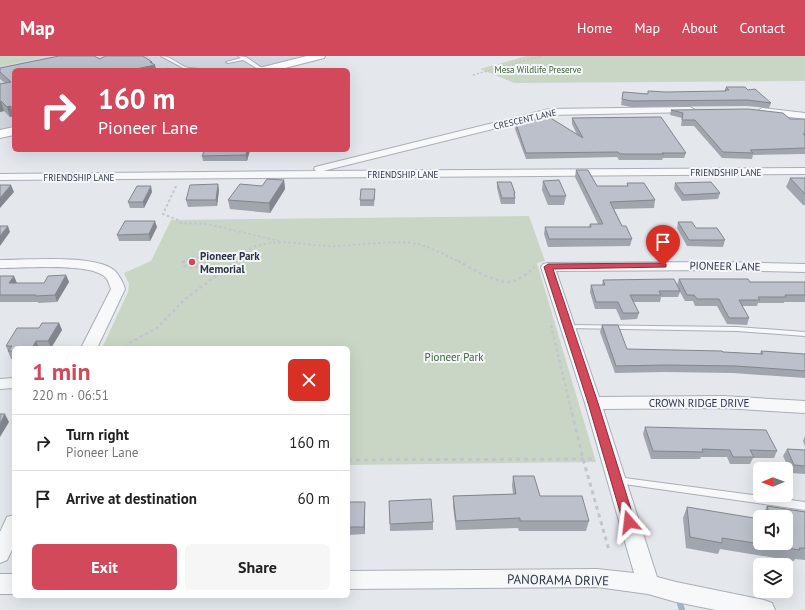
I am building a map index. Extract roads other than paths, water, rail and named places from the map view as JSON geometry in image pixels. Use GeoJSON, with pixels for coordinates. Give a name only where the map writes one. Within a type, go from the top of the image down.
{"type":"FeatureCollection","features":[{"type":"Feature","properties":{"kind":"main road"},"geometry":{"type":"LineString","coordinates":[[271,68],[320,56]]}},
{"type":"Feature","properties":{"kind":"main road"},"geometry":{"type":"LineString","coordinates":[[0,134],[12,131]]}},
{"type":"Feature","properties":{"kind":"street","name":"CRESCENT LANE"},"geometry":{"type":"LineString","coordinates":[[299,175],[549,112],[698,110]]}},
{"type":"Feature","properties":{"kind":"street"},"geometry":{"type":"LineString","coordinates":[[751,110],[805,116]]}},
{"type":"Feature","properties":{"kind":"street","name":"FRIENDSHIP LANE"},"geometry":{"type":"LineString","coordinates":[[0,177],[805,171]]}},
{"type":"Feature","properties":{"kind":"street"},"geometry":{"type":"LineString","coordinates":[[0,264],[80,264],[93,266],[112,274],[118,289],[90,346]]}},
{"type":"Feature","properties":{"kind":"street","name":"PIONEER LANE"},"geometry":{"type":"LineString","coordinates":[[568,327],[542,266],[725,266],[805,268]]}},
{"type":"Feature","properties":{"kind":"street"},"geometry":{"type":"LineString","coordinates":[[568,327],[593,403],[648,584]]}},
{"type":"Feature","properties":{"kind":"street"},"geometry":{"type":"LineString","coordinates":[[0,384],[12,383]]}},
{"type":"Feature","properties":{"kind":"street","name":"CROWN RIDGE DRIVE"},"geometry":{"type":"LineString","coordinates":[[593,403],[723,402],[805,407]]}},
{"type":"Feature","properties":{"kind":"street"},"geometry":{"type":"LineString","coordinates":[[0,554],[12,527]]}},
{"type":"Feature","properties":{"kind":"street","name":"PANORAMA DRIVE"},"geometry":{"type":"LineString","coordinates":[[350,580],[597,578],[648,584],[676,592],[764,610]]}},
{"type":"Feature","properties":{"kind":"street"},"geometry":{"type":"LineString","coordinates":[[0,584],[12,584]]}},
{"type":"Feature","properties":{"kind":"lane"},"geometry":{"type":"LineString","coordinates":[[165,57],[176,56]]}},
{"type":"Feature","properties":{"kind":"lane"},"geometry":{"type":"LineString","coordinates":[[240,56],[260,68]]}},
{"type":"Feature","properties":{"kind":"lane"},"geometry":{"type":"LineString","coordinates":[[165,57],[186,68]]}},
{"type":"Feature","properties":{"kind":"lane"},"geometry":{"type":"LineString","coordinates":[[228,62],[245,58]]}},
{"type":"Feature","properties":{"kind":"lane"},"geometry":{"type":"LineString","coordinates":[[568,327],[737,328],[805,334]]}},
{"type":"Feature","properties":{"kind":"lane"},"geometry":{"type":"LineString","coordinates":[[616,480],[805,506]]}},
{"type":"Feature","properties":{"kind":"waterway"},"geometry":{"type":"LineString","coordinates":[[678,597],[682,610]]}},
{"type":"Feature","properties":{"kind":"place","name":"Pioneer Park Memorial"},"geometry":{"type":"Point","coordinates":[192,262]}},
{"type":"Feature","properties":{"kind":"park label","name":"Mesa Wildlife Preserve"},"geometry":{"type":"Point","coordinates":[538,69]}},
{"type":"Feature","properties":{"kind":"park label","name":"Pioneer Park"},"geometry":{"type":"Point","coordinates":[454,357]}}]}
